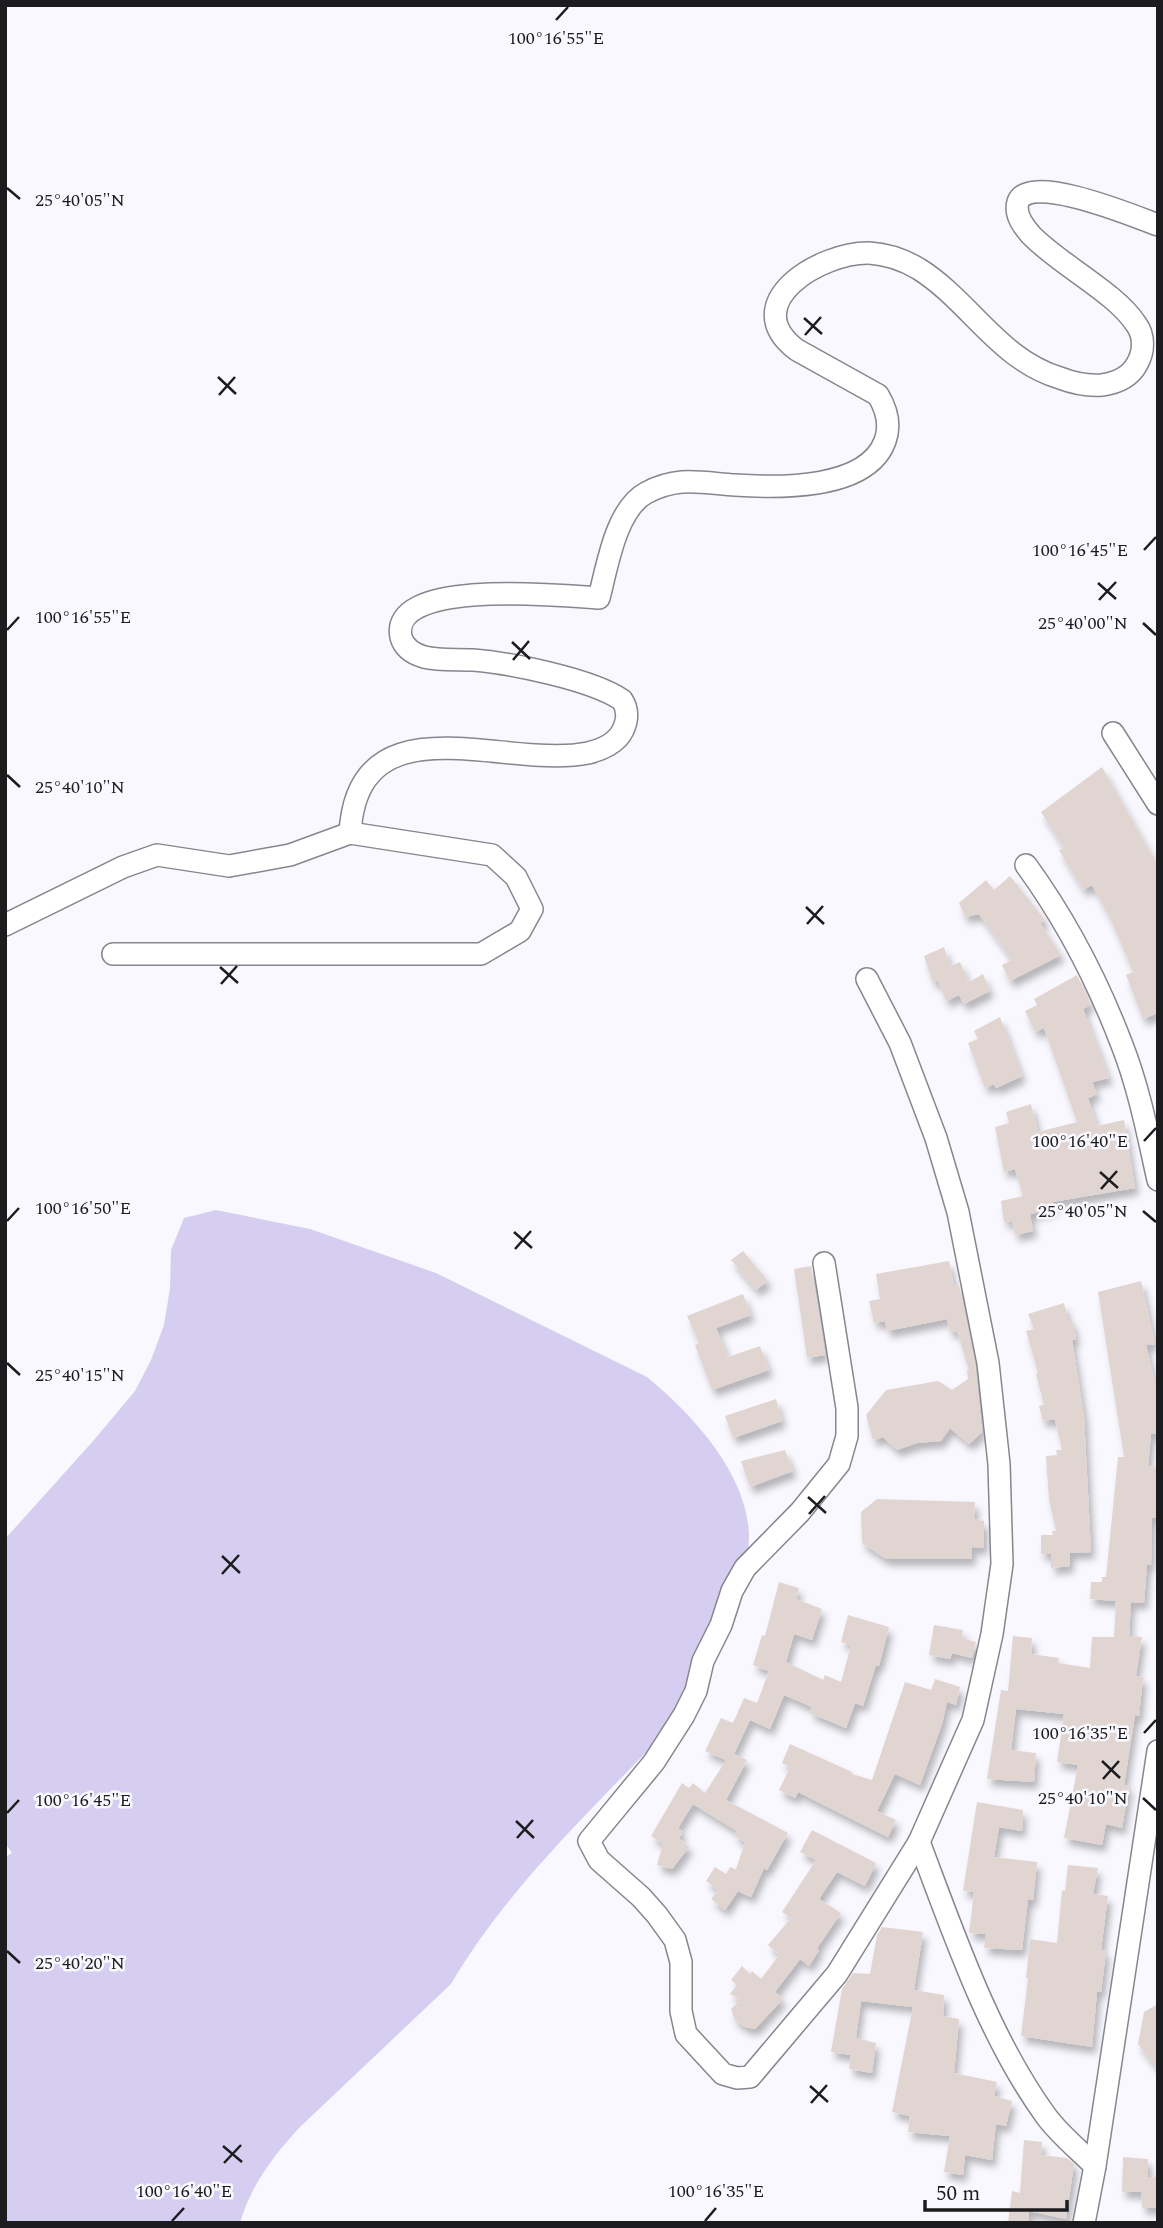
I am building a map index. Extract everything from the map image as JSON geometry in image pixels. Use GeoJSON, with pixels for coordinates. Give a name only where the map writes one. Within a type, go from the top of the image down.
{"type":"FeatureCollection","features":[{"type":"Feature","properties":{"kind":"street"},"geometry":{"type":"LineString","coordinates":[[350,833],[352,809],[359,790],[377,766],[395,755],[440,748],[550,756],[577,755],[610,744],[620,735],[626,723],[627,710],[622,700],[593,687],[511,666],[474,660],[433,659],[414,653],[404,644],[401,631],[406,618],[417,607],[439,599],[477,594],[599,597],[622,523],[645,493],[664,485],[683,482],[759,486],[825,481],[844,477],[873,460],[883,448],[888,421],[878,396],[797,350],[785,341],[778,330],[778,303],[787,287],[804,273],[837,258],[860,253],[882,255],[902,261],[935,281],[993,338],[1029,365],[1070,382],[1100,385],[1119,380],[1134,370],[1139,362],[1143,344],[1139,327],[1120,306],[1032,236],[1019,219],[1017,204],[1020,198],[1028,194],[1055,192],[1158,225]]}},
{"type":"Feature","properties":{"kind":"street"},"geometry":{"type":"LineString","coordinates":[[1113,733],[1158,804]]}},
{"type":"Feature","properties":{"kind":"street"},"geometry":{"type":"LineString","coordinates":[[5,925],[123,867],[157,855],[229,866],[290,855],[350,833],[492,855],[516,877],[532,909],[520,931],[481,954],[113,954]]}},
{"type":"Feature","properties":{"kind":"street"},"geometry":{"type":"LineString","coordinates":[[1026,866],[1050,899],[1090,972],[1123,1046],[1145,1119],[1158,1180]]}},
{"type":"Feature","properties":{"kind":"street"},"geometry":{"type":"LineString","coordinates":[[824,1262],[846,1408],[847,1436],[839,1464],[800,1512],[745,1568],[732,1591],[703,1661],[696,1692],[684,1714],[654,1762],[589,1841],[599,1860],[641,1897],[668,1929],[679,1951],[681,1962],[681,2002],[686,2034],[723,2074],[737,2078],[750,2077],[836,1974],[919,1842],[973,1720],[992,1634],[1002,1564],[999,1464],[988,1363],[958,1212],[936,1138],[900,1043],[867,979]]}},
{"type":"Feature","properties":{"kind":"street"},"geometry":{"type":"LineString","coordinates":[[1084,2223],[1157,1762]]}},
{"type":"Feature","properties":{"kind":"street"},"geometry":{"type":"LineString","coordinates":[[919,1842],[960,1951],[1005,2048],[1047,2117],[1095,2166]]}},
{"type":"Feature","properties":{"kind":"shaded area"},"geometry":{"type":"Polygon","coordinates":[[[216,1210],[310,1229],[436,1273],[647,1377],[682,1408],[714,1446],[727,1467],[746,1510],[749,1542],[746,1561],[714,1653],[659,1739],[521,1886],[472,1950],[451,1984],[290,2138],[256,2184],[240,2223],[5,2223],[5,1857],[12,1853],[5,1843],[5,1539],[135,1391],[151,1360],[164,1325],[170,1288],[171,1250],[184,1218],[216,1210]]]}},
{"type":"Feature","properties":{"kind":"building"},"geometry":{"type":"Polygon","coordinates":[[[1102,767],[1158,866],[1158,1013],[1143,1019],[1126,975],[1133,972],[1111,920],[1092,885],[1083,890],[1059,850],[1064,848],[1041,812],[1102,767]]]}},
{"type":"Feature","properties":{"kind":"building"},"geometry":{"type":"Polygon","coordinates":[[[1010,876],[1045,920],[1040,923],[1061,955],[1010,981],[1002,965],[1012,960],[979,914],[965,917],[959,903],[986,880],[994,890],[1010,876]]]}},
{"type":"Feature","properties":{"kind":"building"},"geometry":{"type":"Polygon","coordinates":[[[944,947],[950,966],[960,962],[969,982],[983,974],[990,991],[964,1004],[959,995],[946,1001],[938,980],[933,983],[924,956],[944,947]]]}},
{"type":"Feature","properties":{"kind":"building"},"geometry":{"type":"Polygon","coordinates":[[[1077,975],[1091,1005],[1083,1009],[1109,1078],[1092,1082],[1097,1094],[1088,1098],[1097,1126],[1124,1120],[1135,1188],[1052,1202],[1053,1209],[1030,1214],[1033,1231],[1015,1235],[1012,1221],[1004,1222],[1001,1201],[1023,1196],[1015,1169],[1004,1172],[995,1127],[1009,1123],[1006,1112],[1031,1104],[1038,1132],[1077,1122],[1044,1028],[1035,1032],[1025,1011],[1037,1005],[1034,999],[1077,975]]]}},
{"type":"Feature","properties":{"kind":"building"},"geometry":{"type":"Polygon","coordinates":[[[1000,1017],[1022,1076],[996,1088],[994,1084],[985,1088],[968,1043],[978,1039],[974,1031],[1000,1017]]]}},
{"type":"Feature","properties":{"kind":"building"},"geometry":{"type":"Polygon","coordinates":[[[743,1251],[768,1281],[756,1290],[731,1260],[743,1251]]]}},
{"type":"Feature","properties":{"kind":"building"},"geometry":{"type":"Polygon","coordinates":[[[949,1261],[954,1286],[959,1285],[975,1365],[982,1432],[969,1444],[950,1428],[941,1441],[917,1443],[897,1450],[883,1437],[873,1440],[866,1415],[886,1390],[938,1381],[952,1390],[968,1379],[969,1371],[957,1331],[950,1332],[947,1319],[887,1331],[885,1321],[874,1323],[869,1301],[880,1299],[876,1274],[949,1261]]]}},
{"type":"Feature","properties":{"kind":"building"},"geometry":{"type":"Polygon","coordinates":[[[811,1266],[825,1355],[807,1358],[794,1269],[811,1266]]]}},
{"type":"Feature","properties":{"kind":"building"},"geometry":{"type":"Polygon","coordinates":[[[1141,1281],[1155,1344],[1146,1345],[1158,1396],[1158,1433],[1151,1434],[1148,1466],[1158,1467],[1158,1518],[1152,1518],[1151,1565],[1147,1564],[1144,1603],[1131,1602],[1129,1636],[1142,1637],[1136,1676],[1143,1677],[1139,1716],[1135,1715],[1124,1785],[1129,1786],[1122,1828],[1106,1824],[1102,1845],[1064,1838],[1078,1765],[1057,1762],[1064,1714],[1016,1709],[1011,1750],[1036,1753],[1034,1782],[987,1779],[1001,1690],[1008,1691],[1013,1636],[1032,1638],[1031,1654],[1059,1658],[1058,1663],[1090,1668],[1092,1637],[1114,1637],[1116,1601],[1090,1599],[1091,1582],[1102,1582],[1102,1577],[1106,1577],[1118,1457],[1124,1457],[1098,1292],[1141,1281]]]}},
{"type":"Feature","properties":{"kind":"building"},"geometry":{"type":"Polygon","coordinates":[[[743,1294],[751,1315],[716,1328],[728,1357],[760,1346],[769,1370],[712,1390],[695,1345],[699,1343],[687,1316],[743,1294]]]}},
{"type":"Feature","properties":{"kind":"building"},"geometry":{"type":"Polygon","coordinates":[[[1064,1303],[1068,1320],[1072,1320],[1076,1339],[1072,1340],[1084,1417],[1091,1552],[1070,1553],[1070,1566],[1051,1568],[1051,1554],[1041,1554],[1041,1535],[1053,1535],[1052,1531],[1056,1531],[1049,1500],[1046,1456],[1057,1455],[1056,1450],[1062,1450],[1055,1419],[1043,1421],[1039,1406],[1044,1405],[1036,1374],[1038,1373],[1026,1331],[1034,1329],[1028,1314],[1064,1303]]]}},
{"type":"Feature","properties":{"kind":"building"},"geometry":{"type":"Polygon","coordinates":[[[776,1399],[782,1421],[733,1438],[725,1416],[776,1399]]]}},
{"type":"Feature","properties":{"kind":"building"},"geometry":{"type":"Polygon","coordinates":[[[785,1450],[793,1471],[750,1487],[741,1461],[785,1450]]]}},
{"type":"Feature","properties":{"kind":"building"},"geometry":{"type":"Polygon","coordinates":[[[877,1499],[975,1502],[974,1519],[984,1521],[984,1548],[972,1547],[972,1559],[886,1559],[862,1543],[861,1512],[877,1499]]]}},
{"type":"Feature","properties":{"kind":"building"},"geometry":{"type":"Polygon","coordinates":[[[779,1582],[799,1588],[796,1599],[822,1609],[812,1640],[794,1634],[786,1662],[823,1680],[825,1675],[841,1682],[851,1645],[841,1642],[848,1615],[889,1627],[879,1666],[876,1665],[863,1706],[855,1703],[846,1728],[810,1713],[812,1707],[784,1695],[770,1729],[750,1720],[734,1754],[747,1760],[726,1800],[788,1833],[767,1870],[764,1868],[751,1897],[738,1891],[725,1910],[711,1899],[718,1890],[706,1881],[715,1867],[726,1874],[730,1867],[736,1869],[745,1842],[734,1836],[737,1831],[693,1804],[678,1828],[683,1832],[679,1838],[689,1847],[672,1869],[657,1865],[663,1844],[651,1836],[682,1783],[689,1788],[693,1783],[705,1793],[726,1760],[705,1751],[721,1718],[733,1723],[744,1698],[757,1703],[769,1671],[753,1665],[762,1635],[765,1636],[779,1582]]]}},
{"type":"Feature","properties":{"kind":"building"},"geometry":{"type":"Polygon","coordinates":[[[934,1625],[963,1630],[962,1638],[976,1642],[972,1658],[952,1653],[950,1659],[929,1655],[934,1625]]]}},
{"type":"Feature","properties":{"kind":"building"},"geometry":{"type":"Polygon","coordinates":[[[935,1679],[960,1687],[956,1705],[947,1702],[920,1785],[895,1774],[877,1811],[896,1820],[888,1837],[798,1792],[795,1798],[779,1790],[790,1767],[782,1763],[790,1744],[852,1774],[872,1780],[905,1682],[931,1690],[935,1679]]]}},
{"type":"Feature","properties":{"kind":"building"},"geometry":{"type":"Polygon","coordinates":[[[977,1802],[1023,1810],[1022,1831],[999,1827],[994,1857],[1037,1862],[1033,1900],[1028,1899],[1022,1950],[984,1948],[986,1934],[969,1933],[974,1892],[963,1891],[977,1802]]]}},
{"type":"Feature","properties":{"kind":"building"},"geometry":{"type":"Polygon","coordinates":[[[812,1830],[876,1863],[865,1886],[837,1872],[819,1899],[841,1913],[817,1948],[819,1950],[809,1966],[800,1959],[775,1992],[783,1999],[755,2029],[745,2027],[735,2020],[731,2009],[740,2000],[730,1994],[737,1985],[731,1980],[742,1966],[761,1979],[779,1955],[768,1945],[791,1918],[782,1912],[816,1860],[800,1852],[812,1830]]]}},
{"type":"Feature","properties":{"kind":"building"},"geometry":{"type":"Polygon","coordinates":[[[1068,1865],[1098,1868],[1093,1894],[1108,1896],[1101,1950],[1106,1951],[1101,1992],[1097,1992],[1092,2047],[1021,2036],[1030,1939],[1057,1943],[1062,1890],[1065,1891],[1068,1865]]]}},
{"type":"Feature","properties":{"kind":"building"},"geometry":{"type":"Polygon","coordinates":[[[882,1927],[923,1932],[914,1990],[944,1995],[943,2016],[959,2019],[954,2073],[997,2082],[994,2096],[1012,2101],[1006,2126],[996,2124],[992,2160],[965,2155],[963,2175],[944,2172],[950,2136],[908,2132],[910,2116],[892,2112],[913,2007],[861,2001],[856,2038],[876,2043],[872,2073],[849,2069],[851,2055],[831,2052],[842,1989],[853,1973],[870,1974],[877,1935],[882,1927]]]}},
{"type":"Feature","properties":{"kind":"building"},"geometry":{"type":"Polygon","coordinates":[[[1158,2004],[1158,2070],[1138,2044],[1144,2012],[1158,2004]]]}},
{"type":"Feature","properties":{"kind":"building"},"geometry":{"type":"Polygon","coordinates":[[[1024,2140],[1042,2142],[1041,2155],[1067,2158],[1074,2164],[1066,2219],[1029,2211],[1028,2223],[1008,2223],[1012,2191],[1020,2193],[1024,2140]]]}},
{"type":"Feature","properties":{"kind":"building"},"geometry":{"type":"Polygon","coordinates":[[[1123,2157],[1148,2159],[1148,2177],[1158,2177],[1158,2208],[1142,2208],[1141,2192],[1122,2192],[1123,2157]]]}}]}
